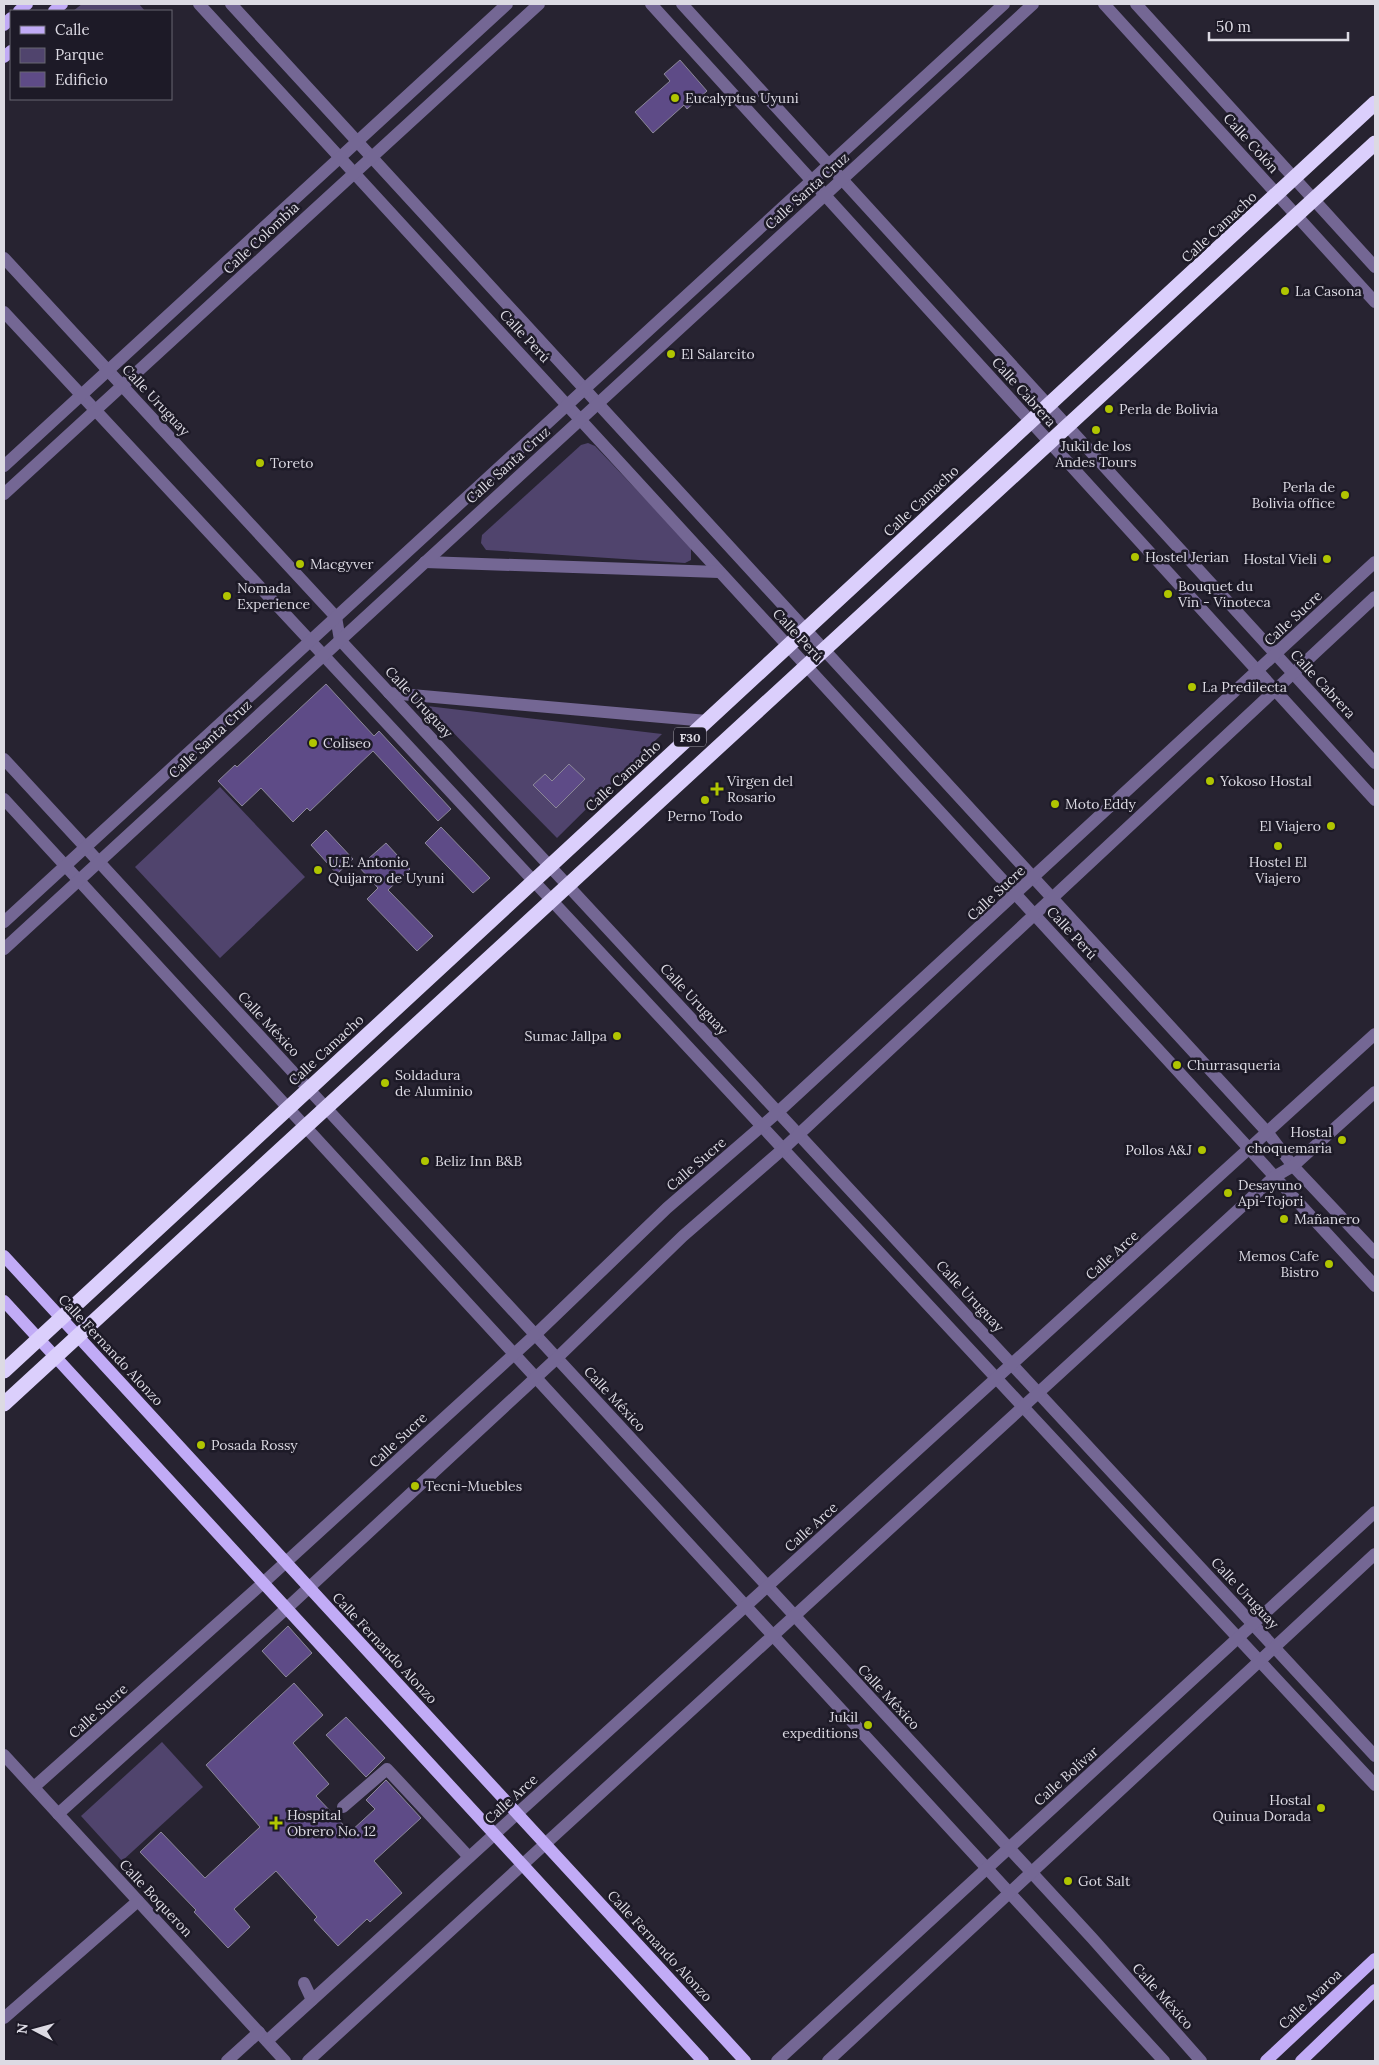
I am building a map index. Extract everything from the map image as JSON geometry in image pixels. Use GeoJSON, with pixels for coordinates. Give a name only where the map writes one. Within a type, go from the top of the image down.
{"type":"FeatureCollection","features":[{"type":"Feature","properties":{"kind":"highway","name":"Calle Camacho"},"geometry":{"type":"LineString","coordinates":[[4,1371],[60,1317],[1278,195],[1375,103]]}},
{"type":"Feature","properties":{"kind":"highway","name":"F30"},"geometry":{"type":"LineString","coordinates":[[4,1404],[1297,217],[1375,143]]}},
{"type":"Feature","properties":{"kind":"main road","name":"Calle Fernando Alonzo"},"geometry":{"type":"LineString","coordinates":[[4,1256],[745,2061]]}},
{"type":"Feature","properties":{"kind":"main road"},"geometry":{"type":"LineString","coordinates":[[4,1301],[703,2061]]}},
{"type":"Feature","properties":{"kind":"main road","name":"Calle Avaroa"},"geometry":{"type":"LineString","coordinates":[[1266,2061],[1375,1959]]}},
{"type":"Feature","properties":{"kind":"main road"},"geometry":{"type":"LineString","coordinates":[[1301,2061],[1375,1990]]}},
{"type":"Feature","properties":{"kind":"street","name":"Calle Perú"},"geometry":{"type":"LineString","coordinates":[[199,4],[1375,1286]]}},
{"type":"Feature","properties":{"kind":"street","name":"Calle Perú"},"geometry":{"type":"LineString","coordinates":[[231,4],[1268,1133],[1293,1166],[1375,1254]]}},
{"type":"Feature","properties":{"kind":"street","name":"Calle Colombia"},"geometry":{"type":"LineString","coordinates":[[4,466],[507,4]]}},
{"type":"Feature","properties":{"kind":"street","name":"Calle Colombia"},"geometry":{"type":"LineString","coordinates":[[4,494],[539,4]]}},
{"type":"Feature","properties":{"kind":"street","name":"Calle Cabrera"},"geometry":{"type":"LineString","coordinates":[[651,4],[1375,800]]}},
{"type":"Feature","properties":{"kind":"street","name":"Calle Cabrera"},"geometry":{"type":"LineString","coordinates":[[682,4],[1375,763]]}},
{"type":"Feature","properties":{"kind":"street","name":"Calle Santa Cruz"},"geometry":{"type":"LineString","coordinates":[[4,922],[1004,4]]}},
{"type":"Feature","properties":{"kind":"street","name":"Calle Santa Cruz"},"geometry":{"type":"LineString","coordinates":[[4,949],[1033,4]]}},
{"type":"Feature","properties":{"kind":"street","name":"Calle Colón"},"geometry":{"type":"LineString","coordinates":[[1104,4],[1375,302]]}},
{"type":"Feature","properties":{"kind":"street","name":"Calle Colón"},"geometry":{"type":"LineString","coordinates":[[1136,4],[1375,267]]}},
{"type":"Feature","properties":{"kind":"street","name":"Calle Uruguay"},"geometry":{"type":"LineString","coordinates":[[4,258],[336,616]]}},
{"type":"Feature","properties":{"kind":"street"},"geometry":{"type":"LineString","coordinates":[[4,312],[1375,1784]]}},
{"type":"Feature","properties":{"kind":"street"},"geometry":{"type":"LineString","coordinates":[[425,562],[719,572]]}},
{"type":"Feature","properties":{"kind":"street","name":"Calle Sucre"},"geometry":{"type":"LineString","coordinates":[[34,1787],[286,1563],[514,1354],[667,1208],[778,1112],[1017,894],[1375,562]]}},
{"type":"Feature","properties":{"kind":"street"},"geometry":{"type":"LineString","coordinates":[[58,1814],[536,1378],[683,1236],[783,1149],[1036,915],[1375,596]]}},
{"type":"Feature","properties":{"kind":"street"},"geometry":{"type":"LineString","coordinates":[[336,616],[340,640]]}},
{"type":"Feature","properties":{"kind":"street","name":"Calle Uruguay"},"geometry":{"type":"LineString","coordinates":[[340,640],[1375,1756]]}},
{"type":"Feature","properties":{"kind":"street"},"geometry":{"type":"LineString","coordinates":[[389,693],[707,721]]}},
{"type":"Feature","properties":{"kind":"street","name":"Calle México"},"geometry":{"type":"LineString","coordinates":[[4,759],[1032,1873],[1201,2061]]}},
{"type":"Feature","properties":{"kind":"street"},"geometry":{"type":"LineString","coordinates":[[4,799],[1164,2061]]}},
{"type":"Feature","properties":{"kind":"street","name":"Calle Arce"},"geometry":{"type":"LineString","coordinates":[[227,2061],[312,2000],[1013,1365],[1375,1034]]}},
{"type":"Feature","properties":{"kind":"street"},"geometry":{"type":"LineString","coordinates":[[308,2061],[1274,1177],[1293,1166],[1375,1092]]}},
{"type":"Feature","properties":{"kind":"street","name":"Calle Bolívar"},"geometry":{"type":"LineString","coordinates":[[777,2061],[1375,1512]]}},
{"type":"Feature","properties":{"kind":"street"},"geometry":{"type":"LineString","coordinates":[[828,2061],[1375,1554]]}},
{"type":"Feature","properties":{"kind":"street","name":"Calle Boqueron"},"geometry":{"type":"LineString","coordinates":[[6,1761],[34,1787],[285,2061]]}},
{"type":"Feature","properties":{"kind":"street"},"geometry":{"type":"LineString","coordinates":[[343,1807],[387,1769],[469,1857]]}},
{"type":"Feature","properties":{"kind":"street"},"geometry":{"type":"LineString","coordinates":[[4,2018],[138,1901]]}},
{"type":"Feature","properties":{"kind":"street"},"geometry":{"type":"LineString","coordinates":[[304,1983],[312,2000]]}},
{"type":"Feature","properties":{"kind":"green space"},"geometry":{"type":"Polygon","coordinates":[[[82,4],[139,4],[144,10],[74,10],[82,4]]]}},
{"type":"Feature","properties":{"kind":"green space"},"geometry":{"type":"Polygon","coordinates":[[[588,443],[595,446],[691,547],[691,560],[685,563],[486,550],[481,543],[482,535],[581,445],[588,443]]]}},
{"type":"Feature","properties":{"kind":"green space"},"geometry":{"type":"Polygon","coordinates":[[[427,706],[662,734],[557,838],[427,706]]]}},
{"type":"Feature","properties":{"kind":"green space"},"geometry":{"type":"Polygon","coordinates":[[[220,787],[305,877],[220,958],[135,867],[220,787]]]}},
{"type":"Feature","properties":{"kind":"green space"},"geometry":{"type":"Polygon","coordinates":[[[162,1742],[203,1787],[122,1861],[81,1816],[162,1742]]]}},
{"type":"Feature","properties":{"kind":"building","name":"Eucalyptus Uyuni"},"geometry":{"type":"Polygon","coordinates":[[[680,60],[707,91],[687,109],[684,105],[653,133],[635,112],[670,81],[664,74],[680,60]]]}},
{"type":"Feature","properties":{"kind":"building"},"geometry":{"type":"Polygon","coordinates":[[[326,684],[374,736],[379,731],[451,809],[438,821],[373,751],[310,811],[307,808],[293,822],[261,788],[242,806],[218,781],[235,765],[237,767],[326,684]]]}},
{"type":"Feature","properties":{"kind":"building"},"geometry":{"type":"Polygon","coordinates":[[[569,764],[585,779],[556,808],[533,785],[545,774],[552,781],[569,764]]]}},
{"type":"Feature","properties":{"kind":"building"},"geometry":{"type":"Polygon","coordinates":[[[441,827],[490,878],[473,893],[425,843],[441,827]]]}},
{"type":"Feature","properties":{"kind":"building"},"geometry":{"type":"Polygon","coordinates":[[[326,830],[353,859],[337,874],[311,845],[326,830]]]}},
{"type":"Feature","properties":{"kind":"building"},"geometry":{"type":"Polygon","coordinates":[[[386,843],[410,869],[388,890],[433,936],[417,951],[367,899],[378,888],[359,867],[386,843]]]}},
{"type":"Feature","properties":{"kind":"building"},"geometry":{"type":"Polygon","coordinates":[[[288,1626],[312,1653],[286,1677],[262,1651],[288,1626]]]}},
{"type":"Feature","properties":{"kind":"building"},"geometry":{"type":"Polygon","coordinates":[[[294,1683],[323,1715],[293,1743],[329,1784],[316,1796],[350,1832],[375,1809],[366,1800],[386,1780],[421,1818],[374,1861],[402,1893],[370,1922],[367,1919],[338,1946],[314,1920],[317,1917],[276,1871],[234,1909],[250,1927],[228,1948],[194,1912],[196,1910],[140,1852],[161,1832],[205,1878],[260,1827],[206,1765],[294,1683]]]}},
{"type":"Feature","properties":{"kind":"building"},"geometry":{"type":"Polygon","coordinates":[[[346,1717],[385,1758],[366,1777],[326,1735],[346,1717]]]}},
{"type":"Feature","properties":{"kind":"place","name":"Eucalyptus Uyuni"},"geometry":{"type":"Point","coordinates":[675,98]}},
{"type":"Feature","properties":{"kind":"place","name":"La Casona"},"geometry":{"type":"Point","coordinates":[1285,291]}},
{"type":"Feature","properties":{"kind":"place","name":"El Salarcito"},"geometry":{"type":"Point","coordinates":[671,354]}},
{"type":"Feature","properties":{"kind":"place","name":"Perla de Bolivia"},"geometry":{"type":"Point","coordinates":[1109,409]}},
{"type":"Feature","properties":{"kind":"place","name":"Jukil de los Andes Tours"},"geometry":{"type":"Point","coordinates":[1096,430]}},
{"type":"Feature","properties":{"kind":"place","name":"Toreto"},"geometry":{"type":"Point","coordinates":[260,463]}},
{"type":"Feature","properties":{"kind":"place","name":"Perla de Bolivia office"},"geometry":{"type":"Point","coordinates":[1345,495]}},
{"type":"Feature","properties":{"kind":"place","name":"Hostel Jerian"},"geometry":{"type":"Point","coordinates":[1135,557]}},
{"type":"Feature","properties":{"kind":"place","name":"Hostal Vieli"},"geometry":{"type":"Point","coordinates":[1327,559]}},
{"type":"Feature","properties":{"kind":"place","name":"Macgyver"},"geometry":{"type":"Point","coordinates":[300,564]}},
{"type":"Feature","properties":{"kind":"place","name":"Bouquet du Vin - Vinoteca"},"geometry":{"type":"Point","coordinates":[1168,594]}},
{"type":"Feature","properties":{"kind":"place","name":"Nomada Experience"},"geometry":{"type":"Point","coordinates":[227,596]}},
{"type":"Feature","properties":{"kind":"place","name":"La Predilecta"},"geometry":{"type":"Point","coordinates":[1192,687]}},
{"type":"Feature","properties":{"kind":"place","name":"Coliseo"},"geometry":{"type":"Point","coordinates":[313,743]}},
{"type":"Feature","properties":{"kind":"place","name":"Yokoso Hostal"},"geometry":{"type":"Point","coordinates":[1210,781]}},
{"type":"Feature","properties":{"kind":"place","name":"Virgen del Rosario"},"geometry":{"type":"Point","coordinates":[717,789]}},
{"type":"Feature","properties":{"kind":"place","name":"Perno Todo"},"geometry":{"type":"Point","coordinates":[705,800]}},
{"type":"Feature","properties":{"kind":"place","name":"Moto Eddy"},"geometry":{"type":"Point","coordinates":[1055,804]}},
{"type":"Feature","properties":{"kind":"place","name":"El Viajero"},"geometry":{"type":"Point","coordinates":[1331,826]}},
{"type":"Feature","properties":{"kind":"place","name":"Hostel El Viajero"},"geometry":{"type":"Point","coordinates":[1278,846]}},
{"type":"Feature","properties":{"kind":"place","name":"U.E. Antonio Quijarro de Uyuni"},"geometry":{"type":"Point","coordinates":[318,870]}},
{"type":"Feature","properties":{"kind":"place","name":"Sumac Jallpa"},"geometry":{"type":"Point","coordinates":[617,1036]}},
{"type":"Feature","properties":{"kind":"place","name":"Churrasqueria"},"geometry":{"type":"Point","coordinates":[1177,1065]}},
{"type":"Feature","properties":{"kind":"place","name":"Soldadura de Aluminio"},"geometry":{"type":"Point","coordinates":[385,1083]}},
{"type":"Feature","properties":{"kind":"place","name":"Hostal choquemaria"},"geometry":{"type":"Point","coordinates":[1342,1140]}},
{"type":"Feature","properties":{"kind":"place","name":"Pollos A&J"},"geometry":{"type":"Point","coordinates":[1202,1150]}},
{"type":"Feature","properties":{"kind":"place","name":"Beliz Inn B&B"},"geometry":{"type":"Point","coordinates":[425,1161]}},
{"type":"Feature","properties":{"kind":"place","name":"Desayuno Api-Tojori"},"geometry":{"type":"Point","coordinates":[1228,1193]}},
{"type":"Feature","properties":{"kind":"place","name":"Mañanero"},"geometry":{"type":"Point","coordinates":[1284,1219]}},
{"type":"Feature","properties":{"kind":"place","name":"Memos Cafe Bistro"},"geometry":{"type":"Point","coordinates":[1329,1264]}},
{"type":"Feature","properties":{"kind":"place","name":"Posada Rossy"},"geometry":{"type":"Point","coordinates":[201,1445]}},
{"type":"Feature","properties":{"kind":"place","name":"Tecni-Muebles"},"geometry":{"type":"Point","coordinates":[415,1486]}},
{"type":"Feature","properties":{"kind":"place","name":"Jukil expeditions"},"geometry":{"type":"Point","coordinates":[868,1725]}},
{"type":"Feature","properties":{"kind":"place","name":"Hostal Quinua Dorada"},"geometry":{"type":"Point","coordinates":[1321,1808]}},
{"type":"Feature","properties":{"kind":"place","name":"Hospital Obrero No. 12"},"geometry":{"type":"Point","coordinates":[276,1823]}},
{"type":"Feature","properties":{"kind":"place","name":"Got Salt"},"geometry":{"type":"Point","coordinates":[1068,1881]}}]}
